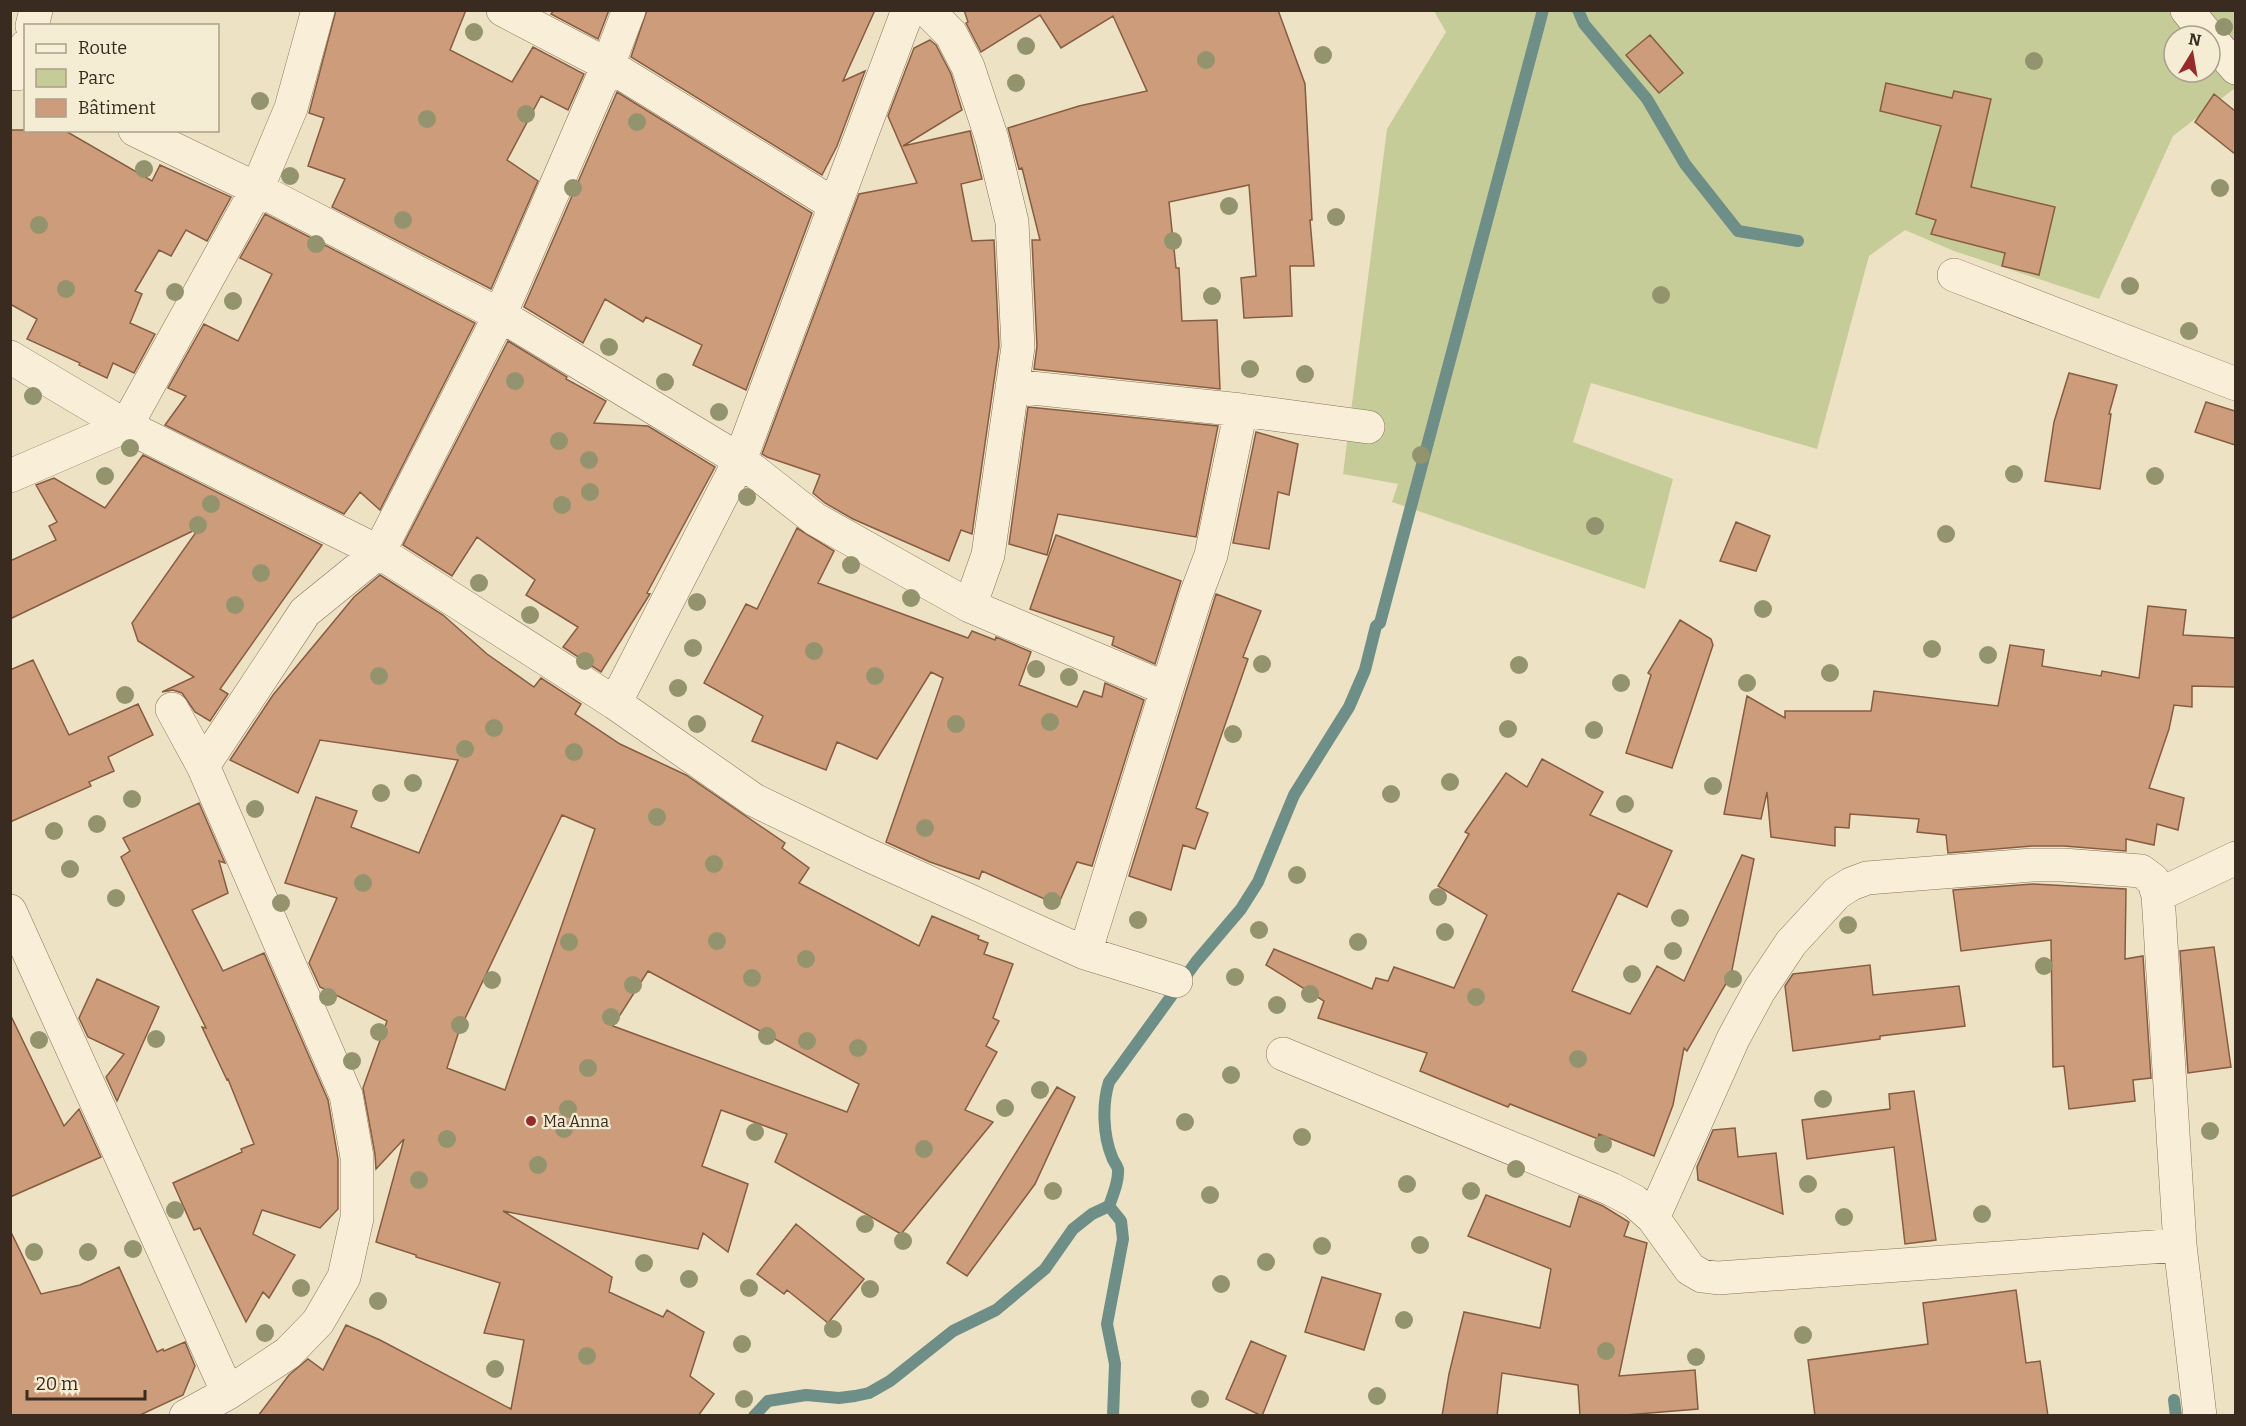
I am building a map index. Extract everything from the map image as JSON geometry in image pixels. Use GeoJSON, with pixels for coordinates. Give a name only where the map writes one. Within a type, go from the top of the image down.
{"type":"FeatureCollection","features":[{"type":"Feature","properties":{"kind":"street"},"geometry":{"type":"LineString","coordinates":[[10,476],[126,426],[257,189],[291,108],[318,10]]}},
{"type":"Feature","properties":{"kind":"street"},"geometry":{"type":"LineString","coordinates":[[503,10],[608,65],[835,205]]}},
{"type":"Feature","properties":{"kind":"street"},"geometry":{"type":"LineString","coordinates":[[203,766],[305,612],[379,552],[500,315],[608,65],[629,10]]}},
{"type":"Feature","properties":{"kind":"street"},"geometry":{"type":"LineString","coordinates":[[615,703],[740,460],[908,10]]}},
{"type":"Feature","properties":{"kind":"street"},"geometry":{"type":"LineString","coordinates":[[927,10],[951,34],[968,67],[992,139],[1012,222],[1018,347],[988,555],[970,606]]}},
{"type":"Feature","properties":{"kind":"street"},"geometry":{"type":"LineString","coordinates":[[2187,10],[2198,24]]}},
{"type":"Feature","properties":{"kind":"street"},"geometry":{"type":"LineString","coordinates":[[2222,52],[2235,68]]}},
{"type":"Feature","properties":{"kind":"street"},"geometry":{"type":"LineString","coordinates":[[139,132],[257,189],[500,315],[740,460],[815,519],[970,606],[1167,689]]}},
{"type":"Feature","properties":{"kind":"street"},"geometry":{"type":"LineString","coordinates":[[1954,275],[2235,384]]}},
{"type":"Feature","properties":{"kind":"street"},"geometry":{"type":"LineString","coordinates":[[10,357],[126,426],[379,552],[615,703],[754,800],[877,859],[1085,953],[1176,981]]}},
{"type":"Feature","properties":{"kind":"street"},"geometry":{"type":"LineString","coordinates":[[1012,386],[1240,410],[1368,427]]}},
{"type":"Feature","properties":{"kind":"street"},"geometry":{"type":"LineString","coordinates":[[1085,953],[1196,595],[1211,555],[1240,410]]}},
{"type":"Feature","properties":{"kind":"street"},"geometry":{"type":"LineString","coordinates":[[172,709],[203,766],[346,1095],[357,1157],[357,1218],[344,1277],[318,1322],[288,1353],[228,1393],[186,1416]]}},
{"type":"Feature","properties":{"kind":"street"},"geometry":{"type":"LineString","coordinates":[[2158,896],[2235,858]]}},
{"type":"Feature","properties":{"kind":"street"},"geometry":{"type":"LineString","coordinates":[[1653,1218],[1733,1039],[1760,991],[1791,943],[1837,893],[1851,884],[1868,878],[2032,865],[2063,865],[2141,872],[2153,880],[2158,896],[2180,1245],[2199,1416]]}},
{"type":"Feature","properties":{"kind":"street"},"geometry":{"type":"LineString","coordinates":[[10,911],[228,1393]]}},
{"type":"Feature","properties":{"kind":"street"},"geometry":{"type":"LineString","coordinates":[[1283,1054],[1611,1189],[1634,1201],[1653,1218],[1690,1269],[1702,1276],[1718,1278],[2180,1245]]}},
{"type":"Feature","properties":{"kind":"green space"},"geometry":{"type":"Polygon","coordinates":[[[1434,11],[2235,11],[2235,88],[2173,136],[2099,299],[1954,251],[1905,230],[1869,256],[1817,449],[1591,383],[1573,442],[1673,479],[1645,589],[1392,502],[1398,484],[1343,474],[1387,129],[1446,32],[1434,11]]]}},
{"type":"Feature","properties":{"kind":"building"},"geometry":{"type":"Polygon","coordinates":[[[336,10],[466,10],[450,50],[512,82],[533,47],[584,74],[568,110],[541,96],[507,160],[538,181],[491,289],[332,207],[345,179],[308,166],[324,118],[309,113],[336,10]]]}},
{"type":"Feature","properties":{"kind":"building"},"geometry":{"type":"Polygon","coordinates":[[[554,10],[609,10],[598,39],[551,14],[554,10]]]}},
{"type":"Feature","properties":{"kind":"building"},"geometry":{"type":"Polygon","coordinates":[[[647,10],[875,10],[843,81],[865,71],[837,146],[822,175],[631,57],[647,10]]]}},
{"type":"Feature","properties":{"kind":"building"},"geometry":{"type":"Polygon","coordinates":[[[964,10],[1278,10],[1305,84],[1312,220],[1310,220],[1314,266],[1290,266],[1292,316],[1244,318],[1241,278],[1256,276],[1249,185],[1169,202],[1176,268],[1179,268],[1182,321],[1217,320],[1220,389],[1034,369],[1037,346],[1032,240],[1040,240],[1022,168],[1019,169],[1008,128],[1079,106],[1147,91],[1113,16],[1061,48],[1040,15],[981,52],[966,23],[968,22],[964,10]]]}},
{"type":"Feature","properties":{"kind":"building"},"geometry":{"type":"Polygon","coordinates":[[[1650,35],[1683,73],[1659,93],[1626,55],[1650,35]]]}},
{"type":"Feature","properties":{"kind":"building"},"geometry":{"type":"Polygon","coordinates":[[[930,40],[936,45],[951,74],[962,110],[903,146],[970,131],[982,179],[961,184],[972,241],[994,240],[999,346],[972,534],[961,530],[949,561],[853,519],[825,503],[813,493],[820,475],[762,454],[859,194],[917,183],[888,116],[914,48],[930,40]]]}},
{"type":"Feature","properties":{"kind":"building"},"geometry":{"type":"Polygon","coordinates":[[[1886,83],[1952,98],[1954,91],[1991,99],[1971,187],[2055,207],[2039,275],[2002,266],[2005,253],[1931,234],[1936,220],[1916,214],[1941,126],[1880,111],[1886,83]]]}},
{"type":"Feature","properties":{"kind":"building"},"geometry":{"type":"Polygon","coordinates":[[[617,92],[812,213],[746,390],[693,365],[702,345],[646,317],[643,322],[605,299],[583,343],[524,307],[617,92]]]}},
{"type":"Feature","properties":{"kind":"building"},"geometry":{"type":"Polygon","coordinates":[[[2214,94],[2235,111],[2235,154],[2195,122],[2214,94]]]}},
{"type":"Feature","properties":{"kind":"building"},"geometry":{"type":"Polygon","coordinates":[[[10,130],[67,132],[152,181],[160,165],[231,197],[207,241],[186,230],[171,256],[159,250],[135,291],[142,294],[130,323],[155,334],[134,373],[113,363],[107,378],[27,339],[37,319],[10,304],[10,130]]]}},
{"type":"Feature","properties":{"kind":"building"},"geometry":{"type":"Polygon","coordinates":[[[265,214],[475,323],[380,510],[360,492],[344,514],[165,425],[186,396],[168,388],[204,324],[238,341],[272,274],[240,258],[265,214]]]}},
{"type":"Feature","properties":{"kind":"building"},"geometry":{"type":"Polygon","coordinates":[[[508,341],[567,377],[566,379],[606,401],[594,423],[648,426],[715,467],[647,593],[650,594],[601,672],[563,647],[578,627],[526,595],[535,580],[477,537],[452,576],[403,545],[508,341]]]}},
{"type":"Feature","properties":{"kind":"building"},"geometry":{"type":"Polygon","coordinates":[[[2069,373],[2117,385],[2109,414],[2111,414],[2100,489],[2045,481],[2054,422],[2069,373]]]}},
{"type":"Feature","properties":{"kind":"building"},"geometry":{"type":"Polygon","coordinates":[[[2206,402],[2235,411],[2235,445],[2195,432],[2206,402]]]}},
{"type":"Feature","properties":{"kind":"building"},"geometry":{"type":"Polygon","coordinates":[[[1028,407],[1218,426],[1196,537],[1058,514],[1047,555],[1009,544],[1028,407]]]}},
{"type":"Feature","properties":{"kind":"building"},"geometry":{"type":"Polygon","coordinates":[[[1256,432],[1298,444],[1289,495],[1278,492],[1269,549],[1233,543],[1256,432]]]}},
{"type":"Feature","properties":{"kind":"building"},"geometry":{"type":"Polygon","coordinates":[[[143,455],[322,545],[220,689],[228,694],[210,721],[195,712],[182,693],[173,690],[162,692],[194,677],[138,641],[132,623],[199,528],[10,619],[10,561],[56,540],[49,526],[57,522],[36,485],[54,478],[105,508],[143,455]]]}},
{"type":"Feature","properties":{"kind":"building"},"geometry":{"type":"Polygon","coordinates":[[[1736,522],[1770,536],[1756,571],[1720,561],[1736,522]]]}},
{"type":"Feature","properties":{"kind":"building"},"geometry":{"type":"Polygon","coordinates":[[[797,528],[834,551],[818,583],[968,638],[972,631],[995,640],[996,637],[1031,652],[1019,685],[1077,707],[1084,691],[1102,697],[1105,683],[1144,700],[1092,866],[1077,862],[1058,905],[982,871],[979,879],[930,862],[886,842],[943,678],[931,672],[877,759],[837,742],[826,770],[752,741],[763,716],[704,683],[746,604],[757,609],[797,528]]]}},
{"type":"Feature","properties":{"kind":"building"},"geometry":{"type":"Polygon","coordinates":[[[1056,535],[1181,581],[1155,664],[1112,645],[1114,637],[1030,609],[1056,535]]]}},
{"type":"Feature","properties":{"kind":"building"},"geometry":{"type":"Polygon","coordinates":[[[380,575],[443,615],[487,654],[534,687],[541,678],[581,704],[575,714],[620,744],[686,775],[785,843],[782,848],[809,868],[799,883],[919,946],[932,916],[979,936],[978,939],[988,943],[984,954],[1013,964],[993,1018],[999,1021],[986,1046],[997,1052],[965,1110],[993,1122],[901,1234],[775,1162],[787,1134],[721,1110],[702,1166],[748,1184],[728,1252],[703,1233],[698,1249],[503,1211],[612,1277],[609,1292],[663,1317],[667,1310],[704,1332],[690,1376],[714,1394],[698,1416],[258,1416],[289,1375],[308,1359],[323,1370],[346,1325],[380,1340],[511,1409],[524,1340],[484,1333],[500,1283],[376,1242],[404,1139],[376,1169],[363,1088],[387,1021],[320,987],[309,963],[337,898],[285,883],[316,797],[357,811],[351,827],[419,853],[458,760],[320,740],[298,793],[230,760],[273,695],[354,597],[380,575]],[[562,815],[459,1031],[447,1068],[505,1090],[595,829],[562,815]],[[648,971],[613,1026],[847,1112],[859,1084],[648,971]]]}},
{"type":"Feature","properties":{"kind":"building"},"geometry":{"type":"Polygon","coordinates":[[[1216,594],[1261,611],[1243,657],[1248,659],[1196,808],[1208,813],[1195,849],[1183,845],[1171,890],[1129,876],[1216,594]]]}},
{"type":"Feature","properties":{"kind":"building"},"geometry":{"type":"Polygon","coordinates":[[[2148,606],[2186,610],[2183,635],[2235,638],[2235,687],[2192,686],[2192,707],[2174,705],[2169,729],[2149,788],[2184,798],[2178,830],[2157,824],[2154,845],[2126,839],[2126,851],[2032,846],[1948,853],[1946,835],[1917,832],[1919,819],[1850,814],[1849,828],[1835,827],[1835,846],[1771,837],[1767,792],[1761,819],[1724,814],[1747,696],[1785,718],[1785,711],[1871,711],[1874,691],[1998,706],[2010,645],[2044,650],[2042,666],[2101,676],[2102,671],[2139,678],[2148,606]]]}},
{"type":"Feature","properties":{"kind":"building"},"geometry":{"type":"Polygon","coordinates":[[[1680,620],[1711,639],[1713,645],[1672,768],[1626,753],[1651,675],[1648,673],[1680,620]]]}},
{"type":"Feature","properties":{"kind":"building"},"geometry":{"type":"Polygon","coordinates":[[[33,660],[69,735],[138,704],[153,735],[108,757],[114,771],[89,782],[91,786],[10,822],[10,670],[33,660]]]}},
{"type":"Feature","properties":{"kind":"building"},"geometry":{"type":"Polygon","coordinates":[[[1542,759],[1603,792],[1590,815],[1672,851],[1647,907],[1618,893],[1572,991],[1630,1014],[1657,966],[1684,981],[1742,855],[1754,859],[1731,975],[1687,1051],[1684,1048],[1673,1105],[1654,1156],[1599,1134],[1598,1139],[1510,1104],[1508,1107],[1420,1071],[1427,1053],[1318,1018],[1324,1001],[1266,965],[1274,949],[1372,989],[1376,978],[1388,981],[1394,967],[1454,988],[1487,915],[1438,886],[1469,834],[1465,832],[1506,773],[1527,787],[1542,759]]]}},
{"type":"Feature","properties":{"kind":"building"},"geometry":{"type":"Polygon","coordinates":[[[199,803],[225,863],[219,861],[228,893],[192,910],[223,971],[264,953],[328,1100],[338,1159],[338,1209],[320,1228],[262,1210],[253,1234],[295,1255],[269,1298],[263,1292],[246,1322],[200,1228],[194,1230],[173,1183],[242,1152],[241,1149],[254,1144],[228,1079],[202,1027],[206,1028],[121,857],[130,851],[123,838],[199,803]]]}},
{"type":"Feature","properties":{"kind":"building"},"geometry":{"type":"Polygon","coordinates":[[[2033,884],[2126,889],[2125,959],[2143,956],[2151,1078],[2133,1080],[2135,1101],[2069,1109],[2064,1066],[2053,1067],[2051,940],[1961,951],[1953,890],[2033,884]]]}},
{"type":"Feature","properties":{"kind":"building"},"geometry":{"type":"Polygon","coordinates":[[[2214,947],[2231,1067],[2188,1073],[2180,951],[2214,947]]]}},
{"type":"Feature","properties":{"kind":"building"},"geometry":{"type":"Polygon","coordinates":[[[1870,965],[1873,995],[1959,986],[1965,1026],[1880,1036],[1880,1039],[1793,1051],[1785,986],[1793,974],[1870,965]]]}},
{"type":"Feature","properties":{"kind":"building"},"geometry":{"type":"Polygon","coordinates":[[[97,979],[159,1007],[117,1101],[106,1077],[124,1054],[88,1037],[79,1018],[97,979]]]}},
{"type":"Feature","properties":{"kind":"building"},"geometry":{"type":"Polygon","coordinates":[[[10,1014],[64,1126],[79,1109],[101,1157],[10,1197],[10,1014]]]}},
{"type":"Feature","properties":{"kind":"building"},"geometry":{"type":"Polygon","coordinates":[[[1057,1087],[1075,1097],[1035,1184],[967,1276],[947,1263],[1057,1087]]]}},
{"type":"Feature","properties":{"kind":"building"},"geometry":{"type":"Polygon","coordinates":[[[1914,1091],[1936,1240],[1905,1244],[1894,1147],[1807,1159],[1802,1120],[1890,1109],[1889,1094],[1914,1091]]]}},
{"type":"Feature","properties":{"kind":"building"},"geometry":{"type":"Polygon","coordinates":[[[1735,1128],[1738,1157],[1776,1153],[1783,1214],[1698,1180],[1697,1167],[1713,1130],[1735,1128]]]}},
{"type":"Feature","properties":{"kind":"building"},"geometry":{"type":"Polygon","coordinates":[[[1486,1195],[1570,1227],[1579,1196],[1603,1206],[1629,1222],[1624,1236],[1647,1243],[1619,1376],[1695,1370],[1698,1409],[1614,1416],[1580,1416],[1578,1385],[1502,1373],[1497,1416],[1442,1416],[1449,1374],[1464,1312],[1540,1328],[1551,1269],[1468,1236],[1486,1195]]]}},
{"type":"Feature","properties":{"kind":"building"},"geometry":{"type":"Polygon","coordinates":[[[796,1224],[864,1279],[828,1323],[787,1290],[784,1294],[757,1274],[796,1224]]]}},
{"type":"Feature","properties":{"kind":"building"},"geometry":{"type":"Polygon","coordinates":[[[10,1230],[41,1294],[80,1285],[119,1267],[157,1352],[185,1342],[195,1366],[183,1395],[138,1416],[10,1416],[10,1230]]]}},
{"type":"Feature","properties":{"kind":"building"},"geometry":{"type":"Polygon","coordinates":[[[1322,1277],[1381,1294],[1364,1350],[1305,1332],[1322,1277]]]}},
{"type":"Feature","properties":{"kind":"building"},"geometry":{"type":"Polygon","coordinates":[[[2016,1290],[2026,1363],[2040,1361],[2048,1416],[1815,1416],[1808,1360],[1928,1344],[1923,1303],[2016,1290]]]}},
{"type":"Feature","properties":{"kind":"building"},"geometry":{"type":"Polygon","coordinates":[[[1251,1341],[1286,1356],[1262,1416],[1226,1399],[1251,1341]]]}},
{"type":"Feature","properties":{"kind":"waterway"},"geometry":{"type":"LineString","coordinates":[[754,1416],[768,1401],[806,1395],[839,1398],[855,1396],[869,1393],[890,1381],[953,1331],[996,1310],[1045,1269],[1073,1229],[1092,1214],[1109,1206],[1118,1174],[1109,1148],[1104,1120],[1109,1082],[1196,962],[1241,909],[1258,882],[1294,795],[1349,707],[1365,670],[1376,626],[1380,623],[1543,10]]}},
{"type":"Feature","properties":{"kind":"waterway"},"geometry":{"type":"LineString","coordinates":[[1578,10],[1584,24],[1647,99],[1685,164],[1738,231],[1798,241]]}},
{"type":"Feature","properties":{"kind":"waterway"},"geometry":{"type":"LineString","coordinates":[[1109,1206],[1121,1221],[1123,1239],[1107,1324],[1115,1364],[1113,1416]]}},
{"type":"Feature","properties":{"kind":"waterway"},"geometry":{"type":"LineString","coordinates":[[2174,1400],[2176,1416]]}},
{"type":"Feature","properties":{"kind":"place","name":"Ma Anna"},"geometry":{"type":"Point","coordinates":[531,1121]}}]}
